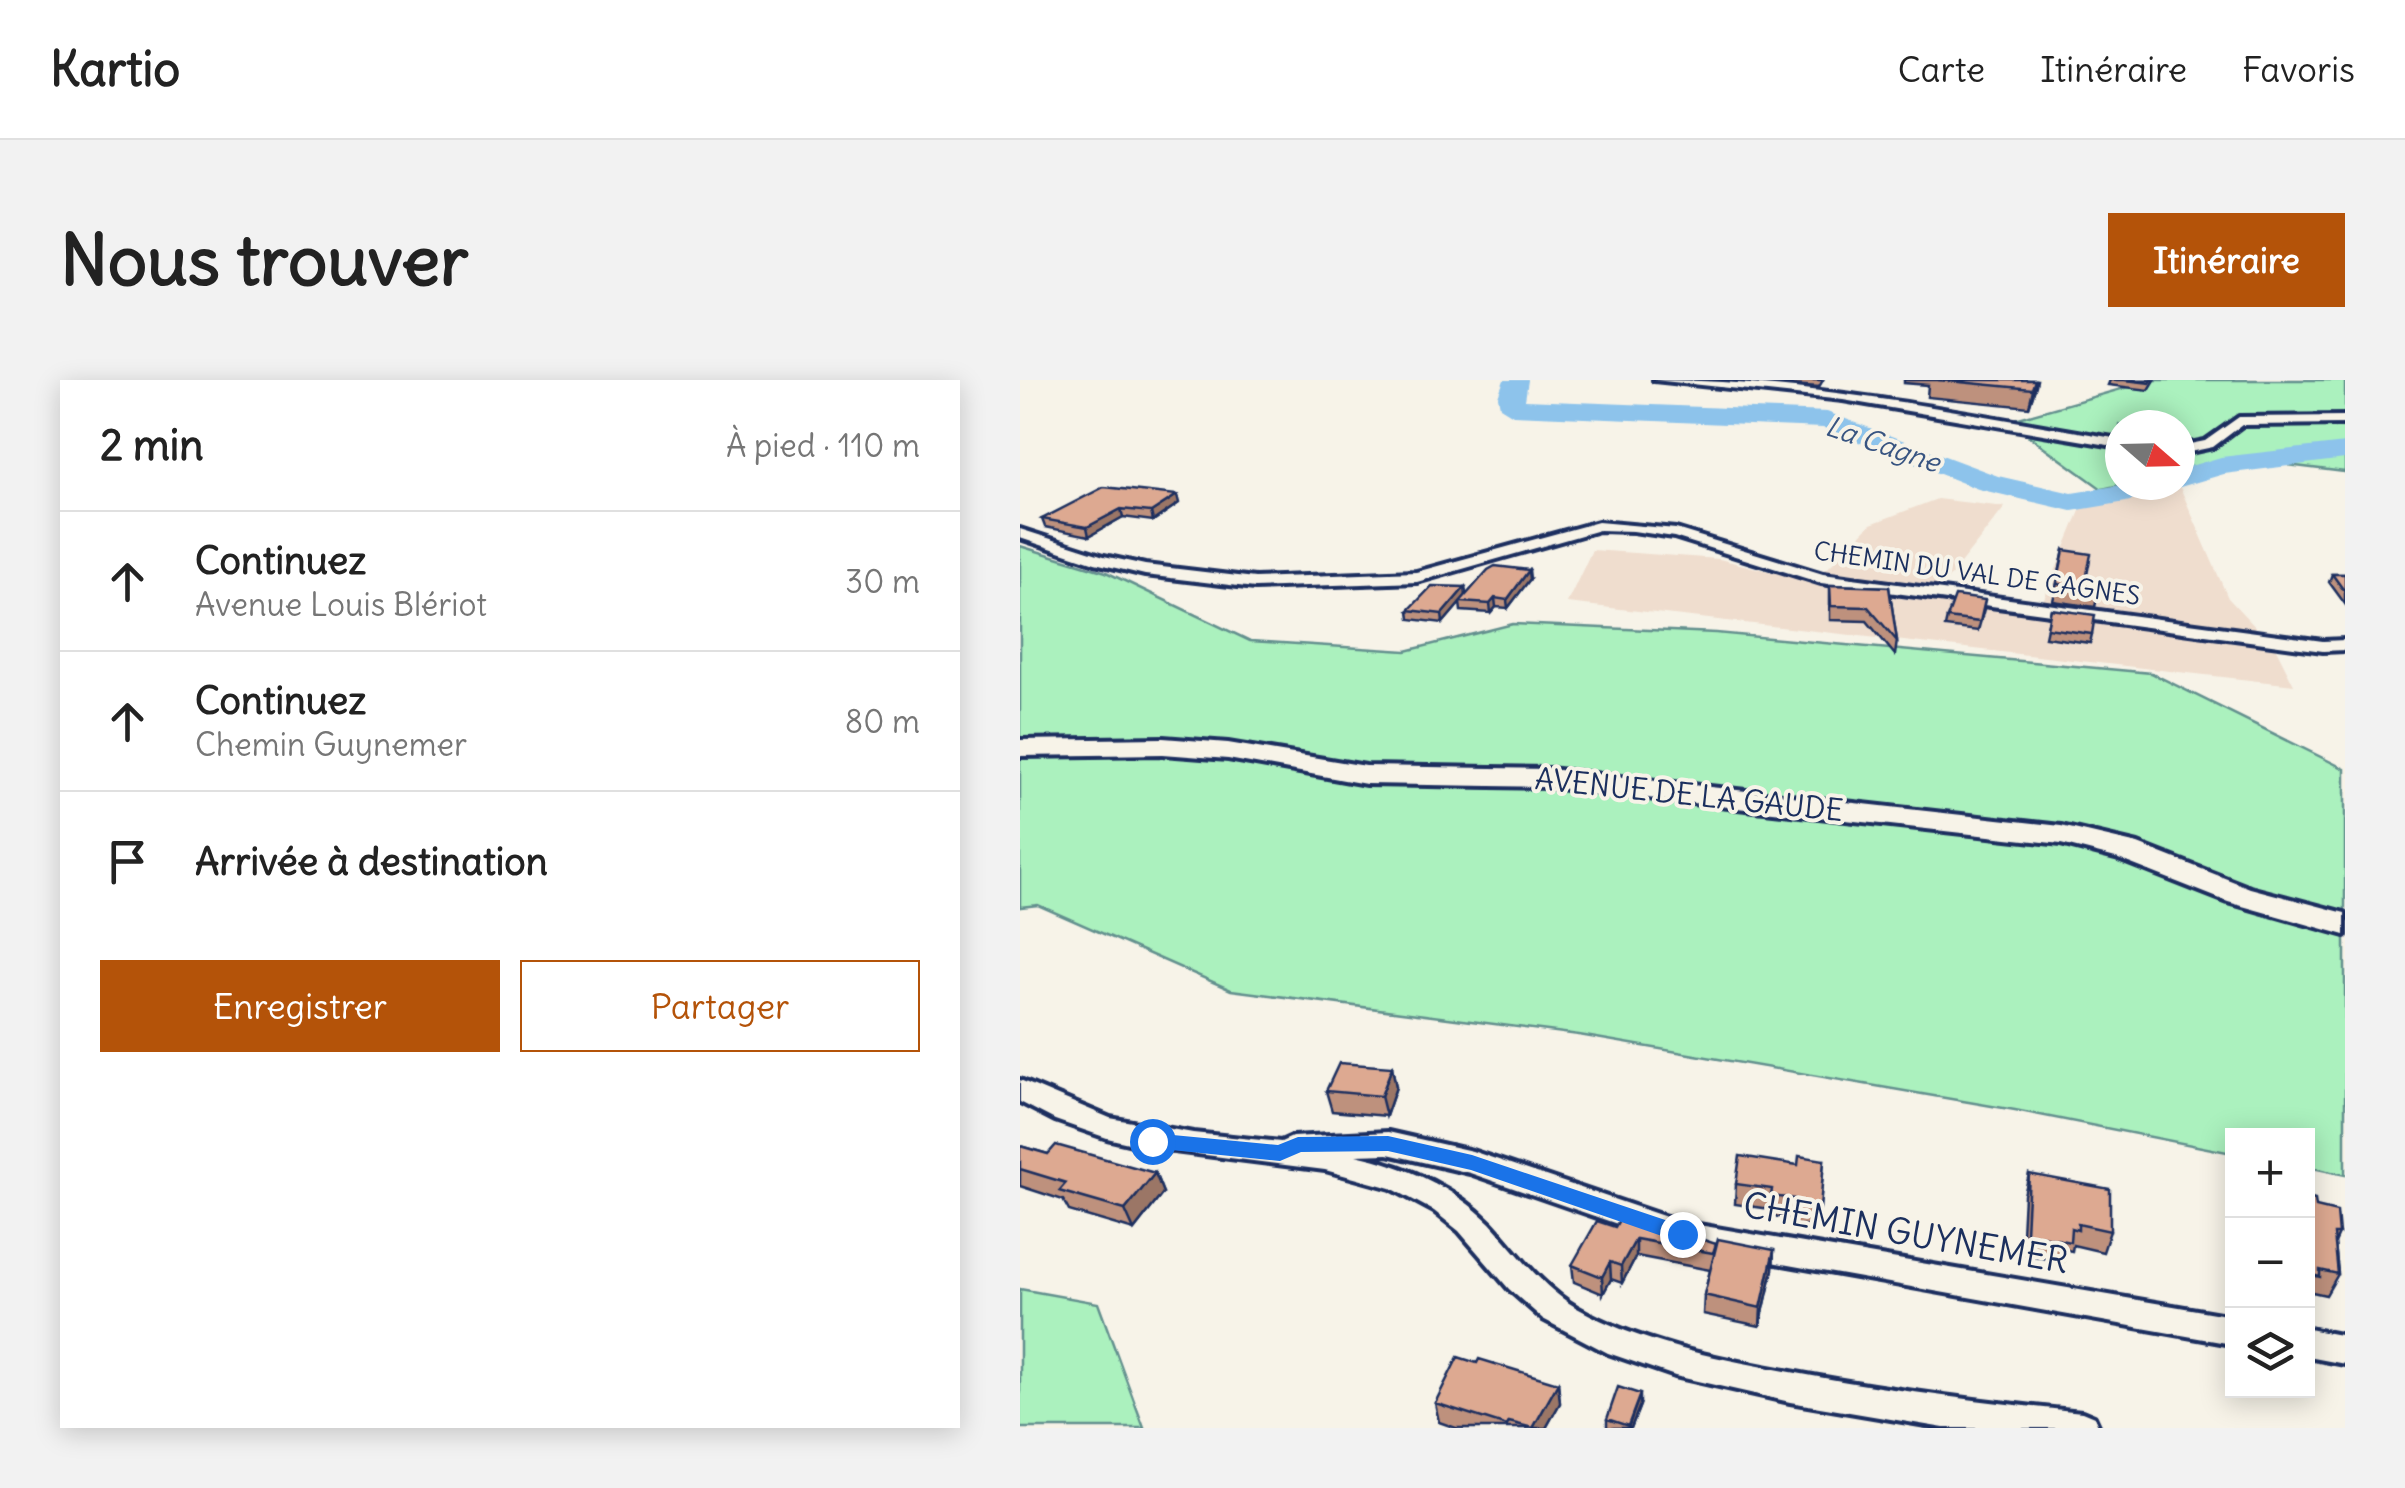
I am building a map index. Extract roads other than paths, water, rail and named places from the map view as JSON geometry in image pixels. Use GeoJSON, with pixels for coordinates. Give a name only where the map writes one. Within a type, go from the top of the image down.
{"type":"FeatureCollection","features":[{"type":"Feature","properties":{"kind":"street"},"geometry":{"type":"LineString","coordinates":[[1660,380],[1844,398],[2105,441]]}},
{"type":"Feature","properties":{"kind":"street"},"geometry":{"type":"LineString","coordinates":[[2195,447],[2210,444],[2239,422],[2345,420]]}},
{"type":"Feature","properties":{"kind":"street","name":"CHEMIN DU VAL DE CAGNES"},"geometry":{"type":"LineString","coordinates":[[1020,533],[1100,560],[1145,570],[1255,583],[1417,577],[1582,530],[1632,527],[1676,533],[1820,578],[2323,646],[2345,645]]}},
{"type":"Feature","properties":{"kind":"street","name":"AVENUE DE LA GAUDE"},"geometry":{"type":"LineString","coordinates":[[1020,748],[1163,746],[1228,750],[1366,775],[1549,778],[2061,836],[2126,851],[2239,895],[2345,924]]}},
{"type":"Feature","properties":{"kind":"street"},"geometry":{"type":"LineString","coordinates":[[1020,1090],[1054,1111],[1152,1141],[1280,1153],[1370,1170],[1440,1200],[1478,1231],[1519,1282],[1565,1317],[1602,1336],[1690,1368],[1902,1409],[2082,1428]]}},
{"type":"Feature","properties":{"kind":"street","name":"CHEMIN GUYNEMER"},"geometry":{"type":"LineString","coordinates":[[1280,1153],[1298,1145],[1388,1143],[1472,1162],[1682,1234],[2225,1329]]}},
{"type":"Feature","properties":{"kind":"street"},"geometry":{"type":"LineString","coordinates":[[2315,1345],[2345,1350]]}},
{"type":"Feature","properties":{"kind":"waterway","name":"La Cagne"},"geometry":{"type":"LineString","coordinates":[[1516,380],[1511,396],[1513,407],[1827,420],[1989,483],[2072,502],[2105,497]]}},
{"type":"Feature","properties":{"kind":"waterway","name":"La Cagne"},"geometry":{"type":"LineString","coordinates":[[2195,474],[2221,466],[2345,451]]}}]}
